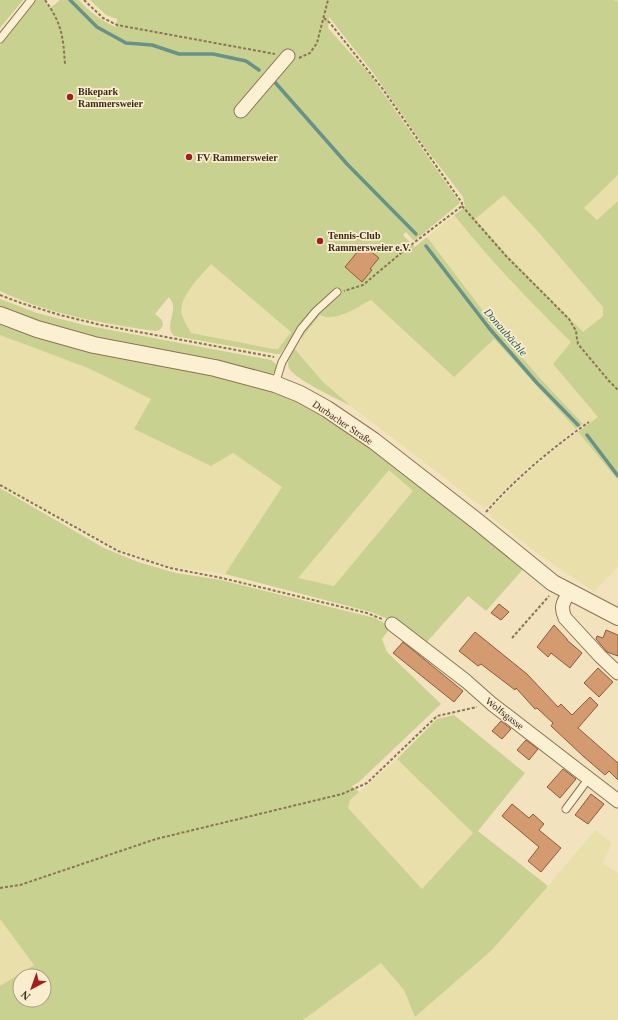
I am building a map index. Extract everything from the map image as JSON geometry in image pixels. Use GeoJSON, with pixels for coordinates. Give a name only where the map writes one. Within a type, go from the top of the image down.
{"type":"FeatureCollection","features":[{"type":"Feature","properties":{"kind":"street"},"geometry":{"type":"LineString","coordinates":[[241,110],[288,56]]}},
{"type":"Feature","properties":{"kind":"street","name":"Durbacher Straße"},"geometry":{"type":"LineString","coordinates":[[0,315],[37,329],[94,345],[215,368],[275,384],[300,394],[327,409],[374,441],[553,583],[569,593],[618,617]]}},
{"type":"Feature","properties":{"kind":"street"},"geometry":{"type":"LineString","coordinates":[[569,593],[562,605],[562,611],[565,618],[618,673]]}},
{"type":"Feature","properties":{"kind":"street","name":"Wolfsgasse"},"geometry":{"type":"LineString","coordinates":[[392,624],[466,681],[492,704],[618,801]]}},
{"type":"Feature","properties":{"kind":"lane"},"geometry":{"type":"LineString","coordinates":[[0,39],[31,0]]}},
{"type":"Feature","properties":{"kind":"lane"},"geometry":{"type":"LineString","coordinates":[[275,384],[282,362],[302,329],[316,311],[337,292]]}},
{"type":"Feature","properties":{"kind":"lane"},"geometry":{"type":"LineString","coordinates":[[566,809],[589,778]]}},
{"type":"Feature","properties":{"kind":"path"},"geometry":{"type":"LineString","coordinates":[[45,0],[55,14],[63,37],[65,64]]}},
{"type":"Feature","properties":{"kind":"path"},"geometry":{"type":"LineString","coordinates":[[84,0],[103,18],[117,25],[298,58],[310,53],[317,43],[328,0]]}},
{"type":"Feature","properties":{"kind":"path"},"geometry":{"type":"LineString","coordinates":[[324,18],[330,23],[382,88],[458,197],[462,203],[462,206],[507,257],[569,319],[576,330],[576,339],[578,344],[618,390]]}},
{"type":"Feature","properties":{"kind":"path"},"geometry":{"type":"LineString","coordinates":[[337,292],[363,285],[407,248],[462,206]]}},
{"type":"Feature","properties":{"kind":"path"},"geometry":{"type":"LineString","coordinates":[[0,294],[21,303],[60,315],[101,325],[273,356],[282,362]]}},
{"type":"Feature","properties":{"kind":"path"},"geometry":{"type":"LineString","coordinates":[[478,522],[499,498],[534,463],[589,422]]}},
{"type":"Feature","properties":{"kind":"path"},"geometry":{"type":"LineString","coordinates":[[0,485],[118,551],[170,568],[222,578],[367,613],[392,624]]}},
{"type":"Feature","properties":{"kind":"path"},"geometry":{"type":"LineString","coordinates":[[512,638],[551,594]]}},
{"type":"Feature","properties":{"kind":"path"},"geometry":{"type":"LineString","coordinates":[[0,888],[20,885],[156,839],[342,794],[367,783],[436,716],[492,704]]}},
{"type":"Feature","properties":{"kind":"shaded area"},"geometry":{"type":"Polygon","coordinates":[[[618,175],[618,201],[597,220],[584,208],[618,175]]]}},
{"type":"Feature","properties":{"kind":"shaded area"},"geometry":{"type":"Polygon","coordinates":[[[504,194],[603,307],[603,315],[583,333],[506,254],[475,219],[504,194]]]}},
{"type":"Feature","properties":{"kind":"shaded area"},"geometry":{"type":"Polygon","coordinates":[[[454,215],[539,311],[571,342],[553,364],[598,417],[586,427],[539,377],[490,320],[427,237],[454,215]]]}},
{"type":"Feature","properties":{"kind":"shaded area"},"geometry":{"type":"Polygon","coordinates":[[[211,263],[291,332],[278,349],[191,333],[182,315],[182,307],[186,294],[211,263]]]}},
{"type":"Feature","properties":{"kind":"shaded area"},"geometry":{"type":"Polygon","coordinates":[[[371,300],[454,377],[494,339],[576,429],[522,472],[485,509],[351,406],[322,381],[294,348],[320,315],[322,317],[331,317],[343,315],[371,300]]]}},
{"type":"Feature","properties":{"kind":"shaded area"},"geometry":{"type":"Polygon","coordinates":[[[0,335],[88,368],[151,399],[134,429],[211,466],[233,453],[282,487],[225,574],[171,567],[118,549],[0,484],[0,335]]]}},
{"type":"Feature","properties":{"kind":"shaded area"},"geometry":{"type":"Polygon","coordinates":[[[578,432],[618,480],[618,567],[594,592],[537,553],[491,517],[489,511],[524,476],[578,432]]]}},
{"type":"Feature","properties":{"kind":"shaded area"},"geometry":{"type":"Polygon","coordinates":[[[389,470],[413,491],[334,586],[298,578],[389,470]]]}},
{"type":"Feature","properties":{"kind":"shaded area"},"geometry":{"type":"Polygon","coordinates":[[[397,759],[473,833],[422,889],[347,808],[350,800],[397,759]]]}},
{"type":"Feature","properties":{"kind":"shaded area"},"geometry":{"type":"Polygon","coordinates":[[[595,830],[612,843],[602,863],[618,873],[618,1020],[303,1020],[381,963],[404,990],[415,1017],[492,950],[595,830]]]}},
{"type":"Feature","properties":{"kind":"shaded area"},"geometry":{"type":"Polygon","coordinates":[[[0,919],[34,965],[29,968],[12,968],[12,979],[0,986],[0,919]]]}},
{"type":"Feature","properties":{"kind":"green space"},"geometry":{"type":"Polygon","coordinates":[[[0,0],[23,0],[0,28],[0,0]]]}},
{"type":"Feature","properties":{"kind":"green space"},"geometry":{"type":"Polygon","coordinates":[[[35,0],[44,0],[50,8],[59,0],[79,0],[96,16],[116,27],[117,19],[106,15],[90,0],[618,0],[618,175],[584,208],[597,220],[618,201],[618,480],[578,432],[598,417],[553,364],[571,342],[540,312],[454,215],[465,207],[463,197],[424,146],[374,74],[329,17],[328,28],[372,77],[460,203],[414,241],[406,232],[403,235],[415,247],[427,237],[490,320],[539,377],[583,424],[576,429],[494,339],[454,377],[371,300],[339,316],[326,317],[320,315],[301,339],[294,335],[280,354],[276,354],[174,336],[170,329],[173,306],[169,297],[155,314],[162,320],[163,325],[160,330],[156,331],[76,317],[37,306],[0,291],[0,45],[35,0]],[[504,195],[475,219],[506,254],[583,332],[603,316],[603,307],[504,195]],[[211,264],[196,281],[183,301],[182,315],[191,333],[278,349],[291,332],[211,264]]]}},
{"type":"Feature","properties":{"kind":"green space"},"geometry":{"type":"Polygon","coordinates":[[[0,299],[37,313],[84,325],[271,360],[276,364],[276,370],[269,375],[235,364],[151,350],[57,329],[0,309],[0,299]]]}},
{"type":"Feature","properties":{"kind":"green space"},"geometry":{"type":"Polygon","coordinates":[[[0,322],[184,369],[271,388],[313,408],[359,437],[525,567],[486,611],[468,596],[426,643],[395,622],[371,612],[225,574],[282,487],[233,453],[211,466],[134,429],[151,399],[88,368],[0,335],[0,322]],[[389,470],[298,578],[334,586],[413,491],[389,470]]]}},
{"type":"Feature","properties":{"kind":"green space"},"geometry":{"type":"Polygon","coordinates":[[[294,348],[322,381],[351,406],[317,389],[293,373],[288,366],[288,363],[294,348]]]}},
{"type":"Feature","properties":{"kind":"green space"},"geometry":{"type":"Polygon","coordinates":[[[0,488],[104,548],[138,562],[176,573],[221,580],[375,618],[391,627],[382,639],[387,652],[441,704],[359,782],[352,786],[359,792],[350,800],[348,808],[422,889],[473,833],[397,759],[437,719],[454,715],[525,773],[478,831],[548,886],[492,950],[415,1017],[404,990],[381,963],[303,1020],[0,1020],[0,986],[12,979],[12,1008],[52,1008],[52,968],[29,968],[34,965],[0,919],[0,488]]]}},
{"type":"Feature","properties":{"kind":"building"},"geometry":{"type":"Polygon","coordinates":[[[363,245],[379,258],[370,269],[372,270],[362,282],[345,267],[363,245]]]}},
{"type":"Feature","properties":{"kind":"building"},"geometry":{"type":"Polygon","coordinates":[[[499,604],[509,612],[501,620],[491,613],[499,604]]]}},
{"type":"Feature","properties":{"kind":"building"},"geometry":{"type":"Polygon","coordinates":[[[554,625],[567,640],[582,653],[570,668],[551,653],[548,657],[537,647],[554,625]]]}},
{"type":"Feature","properties":{"kind":"building"},"geometry":{"type":"Polygon","coordinates":[[[606,630],[618,635],[618,656],[607,652],[596,639],[597,636],[603,638],[606,630]]]}},
{"type":"Feature","properties":{"kind":"building"},"geometry":{"type":"Polygon","coordinates":[[[475,632],[527,674],[558,707],[561,704],[572,715],[590,697],[598,705],[578,728],[618,763],[618,780],[609,771],[605,775],[583,756],[551,726],[553,723],[537,708],[535,709],[516,688],[515,690],[481,664],[478,666],[459,651],[475,632]]]}},
{"type":"Feature","properties":{"kind":"building"},"geometry":{"type":"Polygon","coordinates":[[[403,642],[463,691],[454,702],[393,653],[403,642]]]}},
{"type":"Feature","properties":{"kind":"building"},"geometry":{"type":"Polygon","coordinates":[[[598,668],[613,682],[599,697],[584,683],[598,668]]]}},
{"type":"Feature","properties":{"kind":"building"},"geometry":{"type":"Polygon","coordinates":[[[501,721],[511,729],[502,739],[492,731],[501,721]]]}},
{"type":"Feature","properties":{"kind":"building"},"geometry":{"type":"Polygon","coordinates":[[[526,740],[538,749],[529,760],[517,750],[526,740]]]}},
{"type":"Feature","properties":{"kind":"building"},"geometry":{"type":"Polygon","coordinates":[[[563,769],[576,779],[560,798],[547,787],[563,769]]]}},
{"type":"Feature","properties":{"kind":"building"},"geometry":{"type":"Polygon","coordinates":[[[591,794],[604,804],[588,824],[575,815],[591,794]]]}},
{"type":"Feature","properties":{"kind":"building"},"geometry":{"type":"Polygon","coordinates":[[[512,804],[529,818],[533,814],[544,824],[539,830],[561,848],[541,872],[528,861],[539,847],[502,816],[512,804]]]}},
{"type":"Feature","properties":{"kind":"waterway","name":"Donaubächle"},"geometry":{"type":"LineString","coordinates":[[70,0],[97,27],[126,43],[152,45],[179,54],[213,54],[246,61],[259,70]]}},
{"type":"Feature","properties":{"kind":"waterway","name":"Donaubächle"},"geometry":{"type":"LineString","coordinates":[[273,80],[347,164],[416,234]]}},
{"type":"Feature","properties":{"kind":"waterway","name":"Donaubächle"},"geometry":{"type":"LineString","coordinates":[[426,246],[489,328],[537,383],[578,425]]}},
{"type":"Feature","properties":{"kind":"waterway","name":"Donaubächle"},"geometry":{"type":"LineString","coordinates":[[587,435],[618,476]]}},
{"type":"Feature","properties":{"kind":"place","name":"Bikepark Rammersweier"},"geometry":{"type":"Point","coordinates":[70,97]}},
{"type":"Feature","properties":{"kind":"place","name":"FV Rammersweier"},"geometry":{"type":"Point","coordinates":[189,157]}},
{"type":"Feature","properties":{"kind":"place","name":"Tennis-Club Rammersweier e.V."},"geometry":{"type":"Point","coordinates":[320,241]}}]}
